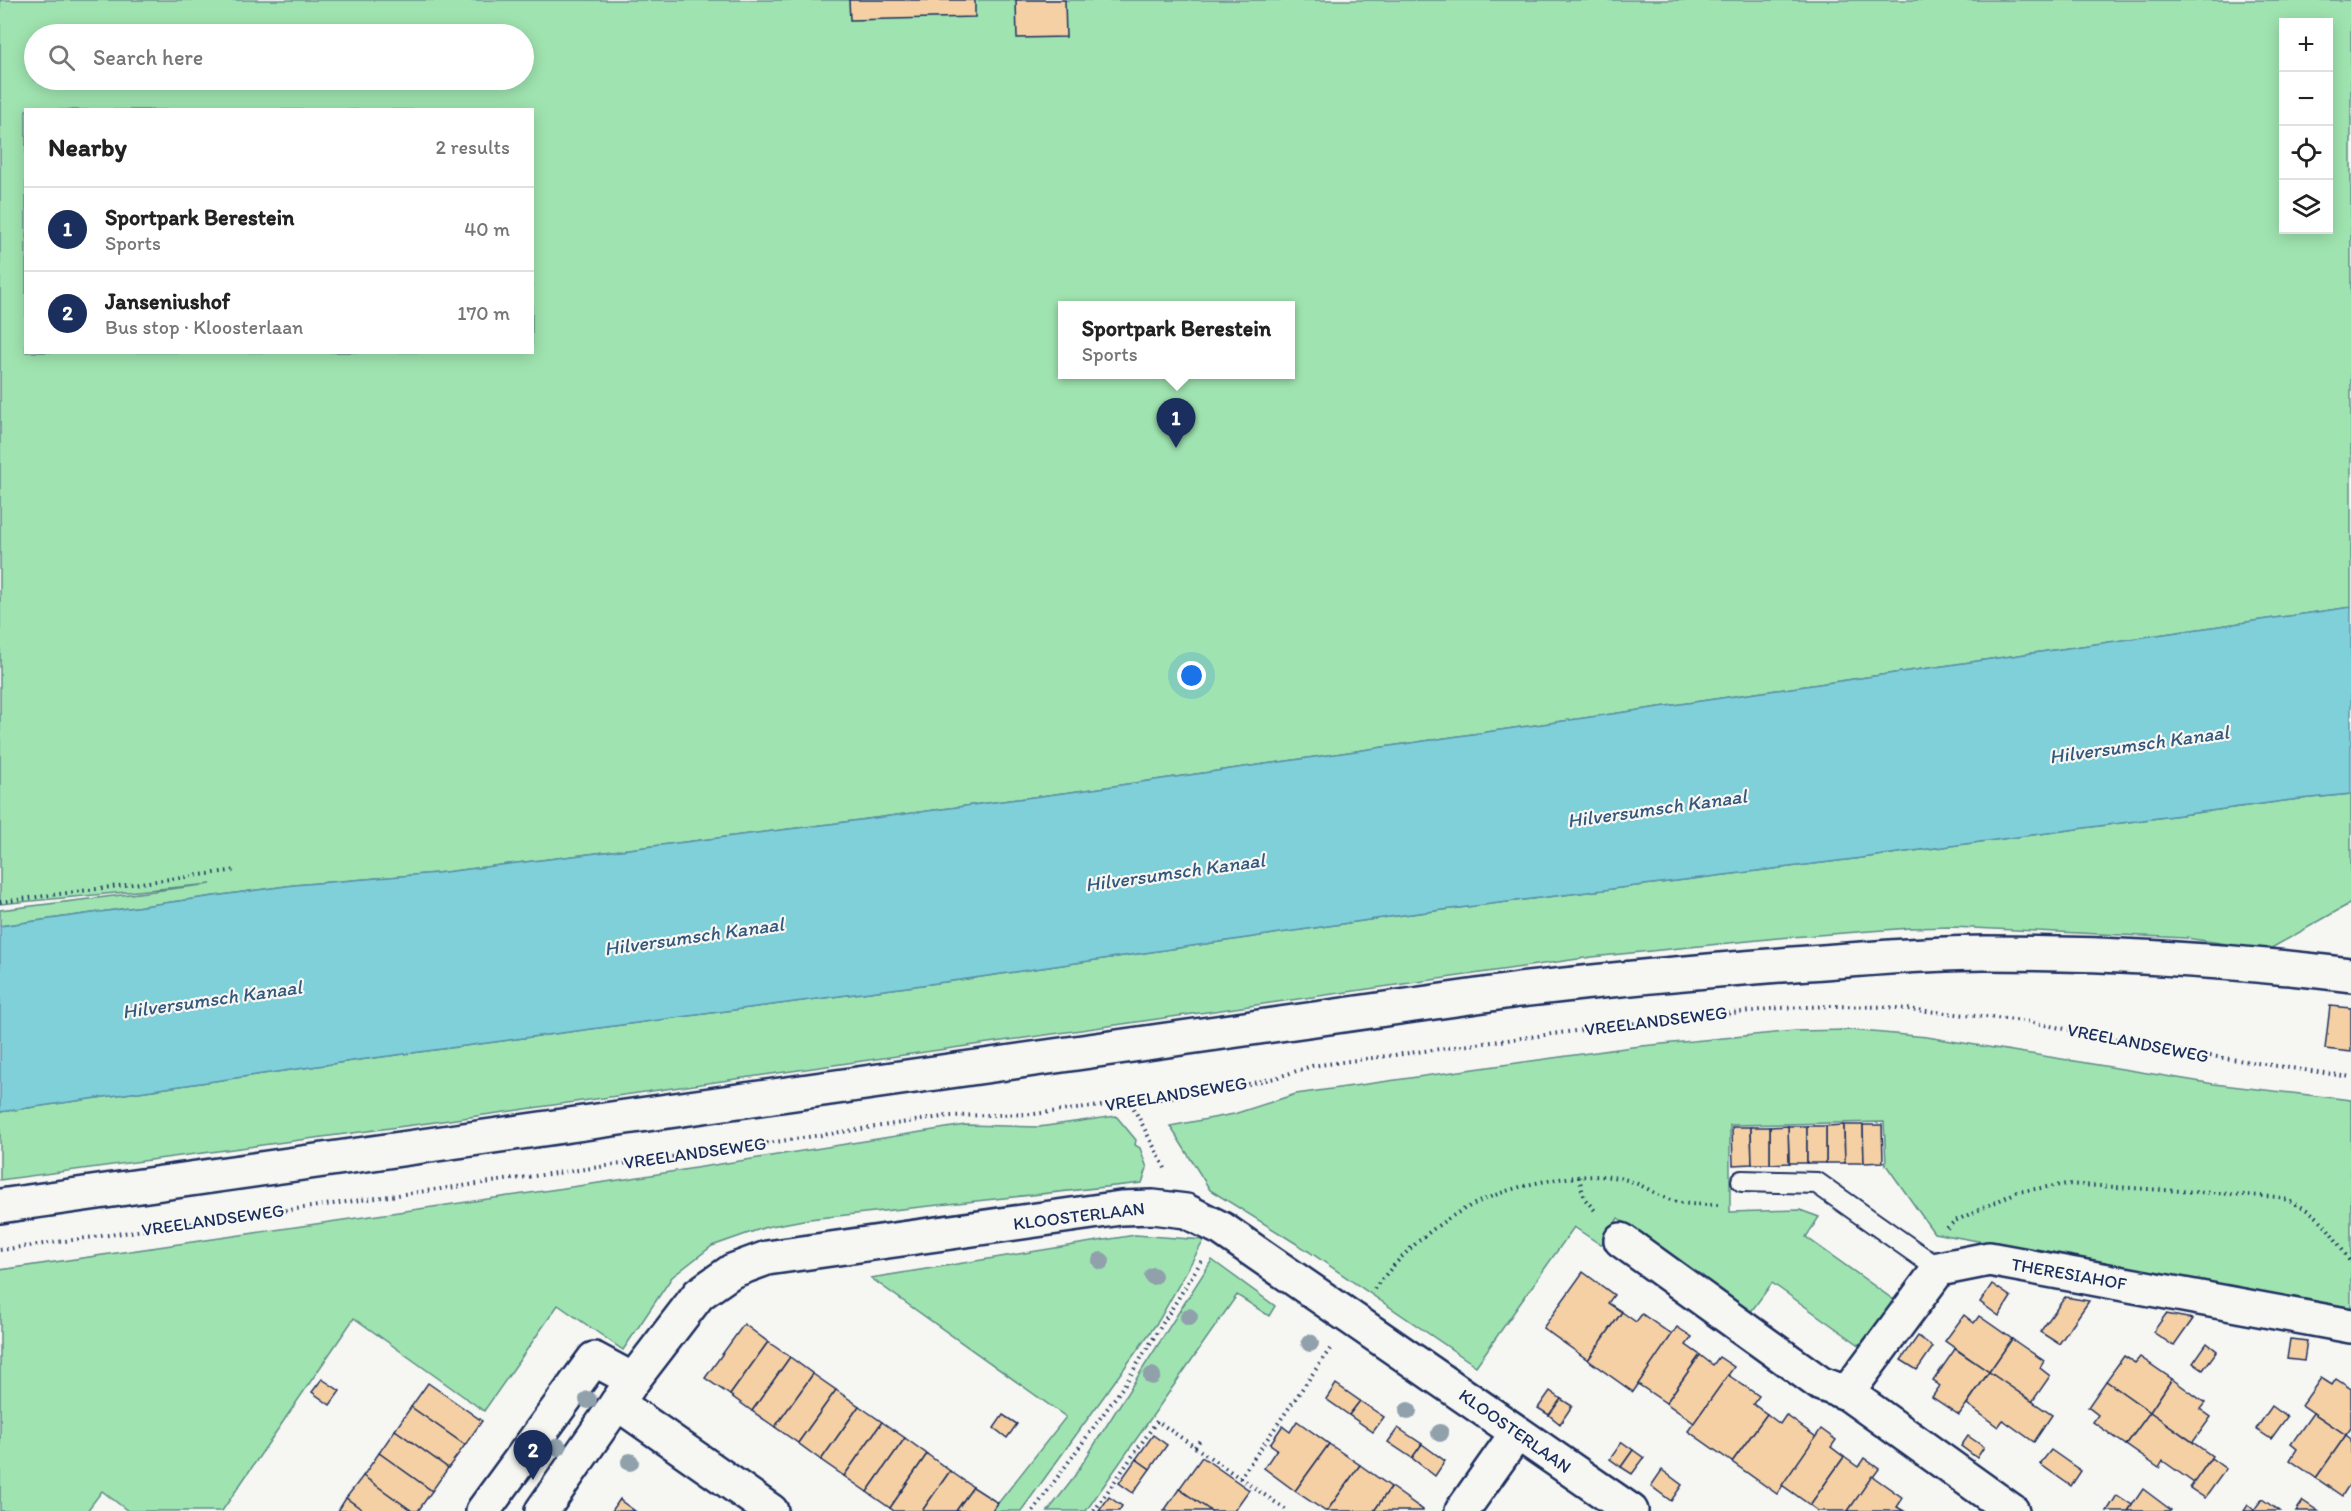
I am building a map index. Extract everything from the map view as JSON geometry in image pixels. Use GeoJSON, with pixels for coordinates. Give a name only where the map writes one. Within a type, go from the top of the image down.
{"type":"FeatureCollection","features":[{"type":"Feature","properties":{"kind":"street"},"geometry":{"type":"LineString","coordinates":[[0,1206],[1519,990],[1645,975],[1896,956],[1983,953],[2103,956],[2247,964],[2351,975]]}},
{"type":"Feature","properties":{"kind":"street","name":"KLOOSTERLAAN"},"geometry":{"type":"LineString","coordinates":[[542,1511],[625,1392],[699,1294],[732,1271],[767,1258],[1121,1208],[1154,1207],[1186,1211],[1222,1229],[1631,1511]]}},
{"type":"Feature","properties":{"kind":"street"},"geometry":{"type":"LineString","coordinates":[[1621,1240],[1821,1384],[1847,1393],[2013,1511]]}},
{"type":"Feature","properties":{"kind":"street","name":"THERESIAHOF"},"geometry":{"type":"LineString","coordinates":[[1930,1262],[1989,1259],[2351,1326]]}},
{"type":"Feature","properties":{"kind":"street"},"geometry":{"type":"LineString","coordinates":[[1847,1393],[1930,1262]]}},
{"type":"Feature","properties":{"kind":"street"},"geometry":{"type":"LineString","coordinates":[[483,1511],[594,1359],[625,1392],[771,1511]]}},
{"type":"Feature","properties":{"kind":"street"},"geometry":{"type":"LineString","coordinates":[[1462,1511],[1517,1433]]}},
{"type":"Feature","properties":{"kind":"lane"},"geometry":{"type":"LineString","coordinates":[[1742,1181],[1817,1183],[1930,1262]]}},
{"type":"Feature","properties":{"kind":"path"},"geometry":{"type":"LineString","coordinates":[[0,902],[237,870]]}},
{"type":"Feature","properties":{"kind":"path","name":"VREELANDSEWEG"},"geometry":{"type":"LineString","coordinates":[[0,1251],[715,1151],[948,1116],[1034,1113],[1209,1093],[1275,1078],[1312,1066],[1627,1023],[1780,1008],[1833,1005],[1887,1007],[2025,1021],[2176,1051],[2351,1077]]}},
{"type":"Feature","properties":{"kind":"path"},"geometry":{"type":"LineString","coordinates":[[1131,1103],[1186,1211]]}},
{"type":"Feature","properties":{"kind":"path"},"geometry":{"type":"LineString","coordinates":[[1240,1478],[1351,1318],[1390,1269],[1432,1228],[1476,1202],[1517,1186],[1598,1175],[1621,1178],[1648,1188],[1675,1202],[1728,1205]]}},
{"type":"Feature","properties":{"kind":"path"},"geometry":{"type":"LineString","coordinates":[[1930,1262],[1933,1240],[1955,1221],[2017,1192],[2066,1184],[2280,1197],[2303,1206],[2320,1217],[2351,1263]]}},
{"type":"Feature","properties":{"kind":"path"},"geometry":{"type":"LineString","coordinates":[[1033,1511],[1125,1384],[1222,1229]]}},
{"type":"Feature","properties":{"kind":"path"},"geometry":{"type":"LineString","coordinates":[[1094,1511],[1157,1421],[1288,1511]]}},
{"type":"Feature","properties":{"kind":"path"},"geometry":{"type":"LineString","coordinates":[[1195,1447],[1200,1440]]}},
{"type":"Feature","properties":{"kind":"green space"},"geometry":{"type":"Polygon","coordinates":[[[0,0],[2351,0],[2351,607],[1093,789],[830,824],[437,873],[294,885],[0,926],[0,910],[211,884],[0,904],[0,0]]]}},
{"type":"Feature","properties":{"kind":"green space"},"geometry":{"type":"Polygon","coordinates":[[[2351,794],[2351,903],[2268,950],[2186,938],[1952,927],[1778,938],[1592,957],[428,1123],[0,1180],[0,1112],[359,1060],[967,979],[1403,915],[2351,794]]]}},
{"type":"Feature","properties":{"kind":"green space"},"geometry":{"type":"Polygon","coordinates":[[[1850,1030],[1927,1037],[2214,1084],[2351,1100],[2351,1309],[1934,1233],[1886,1165],[1884,1122],[1730,1125],[1730,1212],[1800,1210],[1819,1217],[1806,1237],[1898,1303],[1865,1349],[1772,1283],[1750,1313],[1618,1218],[1601,1245],[1574,1227],[1476,1366],[1308,1251],[1210,1190],[1170,1126],[1234,1114],[1296,1094],[1632,1047],[1795,1031],[1850,1030]]]}},
{"type":"Feature","properties":{"kind":"green space"},"geometry":{"type":"Polygon","coordinates":[[[1116,1116],[1136,1140],[1135,1145],[1140,1148],[1147,1168],[1142,1183],[809,1219],[766,1227],[712,1246],[672,1277],[623,1350],[558,1305],[484,1411],[354,1318],[222,1511],[128,1511],[102,1491],[87,1511],[0,1511],[0,1270],[626,1179],[965,1125],[1039,1127],[1116,1116]]]}},
{"type":"Feature","properties":{"kind":"green space"},"geometry":{"type":"Polygon","coordinates":[[[1135,1235],[1204,1240],[1159,1320],[1021,1511],[992,1511],[1066,1417],[871,1278],[1135,1235]]]}},
{"type":"Feature","properties":{"kind":"green space"},"geometry":{"type":"Polygon","coordinates":[[[1212,1260],[1275,1306],[1269,1316],[1237,1295],[1086,1511],[1048,1511],[1070,1483],[1212,1260]]]}},
{"type":"Feature","properties":{"kind":"water","name":"Hilversumsch Kanaal"},"geometry":{"type":"Polygon","coordinates":[[[2351,607],[2351,794],[1403,915],[967,979],[359,1060],[0,1112],[0,926],[294,885],[437,873],[1093,789],[2351,607]]]}},
{"type":"Feature","properties":{"kind":"building"},"geometry":{"type":"Polygon","coordinates":[[[849,0],[975,0],[975,17],[850,20],[849,0]]]}},
{"type":"Feature","properties":{"kind":"building"},"geometry":{"type":"Polygon","coordinates":[[[1016,0],[1065,0],[1066,37],[1017,38],[1016,0]]]}},
{"type":"Feature","properties":{"kind":"building"},"geometry":{"type":"Polygon","coordinates":[[[2330,1006],[2351,1008],[2351,1052],[2325,1049],[2330,1006]]]}},
{"type":"Feature","properties":{"kind":"building"},"geometry":{"type":"Polygon","coordinates":[[[1844,1125],[1845,1163],[1826,1163],[1826,1126],[1844,1125]]]}},
{"type":"Feature","properties":{"kind":"building"},"geometry":{"type":"Polygon","coordinates":[[[1844,1125],[1863,1125],[1864,1163],[1845,1163],[1844,1125]]]}},
{"type":"Feature","properties":{"kind":"building"},"geometry":{"type":"Polygon","coordinates":[[[1863,1125],[1882,1125],[1883,1162],[1864,1163],[1863,1125]]]}},
{"type":"Feature","properties":{"kind":"building"},"geometry":{"type":"Polygon","coordinates":[[[1788,1126],[1807,1126],[1807,1163],[1789,1163],[1788,1126]]]}},
{"type":"Feature","properties":{"kind":"building"},"geometry":{"type":"Polygon","coordinates":[[[1788,1126],[1789,1163],[1770,1164],[1770,1127],[1788,1126]]]}},
{"type":"Feature","properties":{"kind":"building"},"geometry":{"type":"Polygon","coordinates":[[[1807,1126],[1826,1126],[1826,1163],[1807,1163],[1807,1126]]]}},
{"type":"Feature","properties":{"kind":"building"},"geometry":{"type":"Polygon","coordinates":[[[1732,1127],[1751,1127],[1752,1164],[1733,1165],[1732,1127]]]}},
{"type":"Feature","properties":{"kind":"building"},"geometry":{"type":"Polygon","coordinates":[[[1751,1127],[1770,1127],[1770,1164],[1752,1164],[1751,1127]]]}},
{"type":"Feature","properties":{"kind":"building"},"geometry":{"type":"Polygon","coordinates":[[[1583,1272],[1614,1295],[1608,1303],[1622,1312],[1588,1360],[1543,1328],[1583,1272]]]}},
{"type":"Feature","properties":{"kind":"building"},"geometry":{"type":"Polygon","coordinates":[[[1992,1284],[2011,1297],[1999,1316],[1980,1302],[1992,1284]]]}},
{"type":"Feature","properties":{"kind":"building"},"geometry":{"type":"Polygon","coordinates":[[[2065,1297],[2089,1301],[2059,1344],[2040,1332],[2065,1297]]]}},
{"type":"Feature","properties":{"kind":"building"},"geometry":{"type":"Polygon","coordinates":[[[1622,1312],[1636,1322],[1642,1314],[1672,1335],[1633,1392],[1588,1360],[1622,1312]]]}},
{"type":"Feature","properties":{"kind":"building"},"geometry":{"type":"Polygon","coordinates":[[[2166,1314],[2193,1319],[2174,1346],[2153,1332],[2166,1314]]]}},
{"type":"Feature","properties":{"kind":"building"},"geometry":{"type":"Polygon","coordinates":[[[1964,1315],[1974,1323],[1979,1316],[2012,1339],[1989,1372],[1945,1341],[1964,1315]]]}},
{"type":"Feature","properties":{"kind":"building"},"geometry":{"type":"Polygon","coordinates":[[[744,1324],[768,1342],[730,1395],[705,1378],[744,1324]]]}},
{"type":"Feature","properties":{"kind":"building"},"geometry":{"type":"Polygon","coordinates":[[[1677,1327],[1692,1337],[1686,1345],[1700,1355],[1666,1403],[1638,1384],[1677,1327]]]}},
{"type":"Feature","properties":{"kind":"building"},"geometry":{"type":"Polygon","coordinates":[[[1918,1336],[1933,1347],[1917,1370],[1901,1360],[1918,1336]]]}},
{"type":"Feature","properties":{"kind":"building"},"geometry":{"type":"Polygon","coordinates":[[[2012,1339],[2044,1361],[2040,1368],[2050,1376],[2032,1402],[1989,1372],[2012,1339]]]}},
{"type":"Feature","properties":{"kind":"building"},"geometry":{"type":"Polygon","coordinates":[[[2290,1339],[2307,1341],[2304,1361],[2287,1359],[2290,1339]]]}},
{"type":"Feature","properties":{"kind":"building"},"geometry":{"type":"Polygon","coordinates":[[[768,1342],[790,1357],[752,1411],[730,1395],[768,1342]]]}},
{"type":"Feature","properties":{"kind":"building"},"geometry":{"type":"Polygon","coordinates":[[[2207,1343],[2217,1351],[2203,1370],[2193,1363],[2207,1343]]]}},
{"type":"Feature","properties":{"kind":"building"},"geometry":{"type":"Polygon","coordinates":[[[1955,1349],[1989,1372],[1959,1415],[1932,1397],[1940,1386],[1933,1381],[1955,1349]]]}},
{"type":"Feature","properties":{"kind":"building"},"geometry":{"type":"Polygon","coordinates":[[[1700,1355],[1713,1365],[1719,1357],[1734,1367],[1694,1423],[1666,1403],[1700,1355]]]}},
{"type":"Feature","properties":{"kind":"building"},"geometry":{"type":"Polygon","coordinates":[[[2124,1356],[2135,1363],[2140,1357],[2172,1379],[2150,1412],[2106,1381],[2124,1356]]]}},
{"type":"Feature","properties":{"kind":"building"},"geometry":{"type":"Polygon","coordinates":[[[790,1357],[813,1374],[775,1427],[752,1411],[790,1357]]]}},
{"type":"Feature","properties":{"kind":"building"},"geometry":{"type":"Polygon","coordinates":[[[1989,1372],[2052,1415],[2034,1442],[2003,1420],[1998,1427],[1967,1404],[1989,1372]]]}},
{"type":"Feature","properties":{"kind":"building"},"geometry":{"type":"Polygon","coordinates":[[[813,1374],[836,1390],[798,1443],[775,1427],[813,1374]]]}},
{"type":"Feature","properties":{"kind":"building"},"geometry":{"type":"Polygon","coordinates":[[[1728,1375],[1759,1396],[1753,1404],[1767,1414],[1732,1462],[1688,1431],[1728,1375]]]}},
{"type":"Feature","properties":{"kind":"building"},"geometry":{"type":"Polygon","coordinates":[[[2321,1378],[2332,1385],[2336,1379],[2351,1389],[2351,1428],[2346,1435],[2302,1405],[2321,1378]]]}},
{"type":"Feature","properties":{"kind":"building"},"geometry":{"type":"Polygon","coordinates":[[[322,1379],[340,1391],[330,1405],[312,1392],[322,1379]]]}},
{"type":"Feature","properties":{"kind":"building"},"geometry":{"type":"Polygon","coordinates":[[[2172,1379],[2205,1403],[2200,1409],[2211,1417],[2193,1442],[2150,1412],[2172,1379]]]}},
{"type":"Feature","properties":{"kind":"building"},"geometry":{"type":"Polygon","coordinates":[[[2106,1381],[2150,1412],[2126,1445],[2093,1422],[2098,1415],[2088,1407],[2106,1381]]]}},
{"type":"Feature","properties":{"kind":"building"},"geometry":{"type":"Polygon","coordinates":[[[428,1383],[482,1421],[465,1445],[411,1407],[428,1383]]]}},
{"type":"Feature","properties":{"kind":"building"},"geometry":{"type":"Polygon","coordinates":[[[1336,1384],[1360,1401],[1349,1415],[1326,1399],[1336,1384]]]}},
{"type":"Feature","properties":{"kind":"building"},"geometry":{"type":"Polygon","coordinates":[[[836,1390],[859,1406],[821,1460],[798,1443],[836,1390]]]}},
{"type":"Feature","properties":{"kind":"building"},"geometry":{"type":"Polygon","coordinates":[[[1550,1391],[1561,1399],[1549,1415],[1538,1408],[1550,1391]]]}},
{"type":"Feature","properties":{"kind":"building"},"geometry":{"type":"Polygon","coordinates":[[[1561,1399],[1572,1406],[1560,1424],[1549,1415],[1561,1399]]]}},
{"type":"Feature","properties":{"kind":"building"},"geometry":{"type":"Polygon","coordinates":[[[1360,1401],[1384,1417],[1373,1432],[1349,1415],[1360,1401]]]}},
{"type":"Feature","properties":{"kind":"building"},"geometry":{"type":"Polygon","coordinates":[[[859,1406],[882,1422],[844,1476],[821,1460],[859,1406]]]}},
{"type":"Feature","properties":{"kind":"building"},"geometry":{"type":"Polygon","coordinates":[[[2272,1406],[2287,1417],[2271,1439],[2256,1429],[2272,1406]]]}},
{"type":"Feature","properties":{"kind":"building"},"geometry":{"type":"Polygon","coordinates":[[[411,1407],[465,1445],[448,1468],[395,1430],[411,1407]]]}},
{"type":"Feature","properties":{"kind":"building"},"geometry":{"type":"Polygon","coordinates":[[[2150,1412],[2212,1456],[2194,1483],[2163,1461],[2159,1468],[2126,1445],[2150,1412]]]}},
{"type":"Feature","properties":{"kind":"building"},"geometry":{"type":"Polygon","coordinates":[[[2313,1413],[2346,1435],[2316,1478],[2290,1460],[2297,1449],[2291,1444],[2313,1413]]]}},
{"type":"Feature","properties":{"kind":"building"},"geometry":{"type":"Polygon","coordinates":[[[1767,1414],[1780,1424],[1786,1415],[1816,1437],[1777,1494],[1732,1462],[1767,1414]]]}},
{"type":"Feature","properties":{"kind":"building"},"geometry":{"type":"Polygon","coordinates":[[[1003,1415],[1017,1424],[1007,1438],[994,1428],[1003,1415]]]}},
{"type":"Feature","properties":{"kind":"building"},"geometry":{"type":"Polygon","coordinates":[[[1297,1421],[1329,1444],[1295,1491],[1264,1468],[1277,1449],[1270,1444],[1282,1426],[1290,1432],[1297,1421]]]}},
{"type":"Feature","properties":{"kind":"building"},"geometry":{"type":"Polygon","coordinates":[[[882,1422],[905,1438],[867,1492],[844,1476],[882,1422]]]}},
{"type":"Feature","properties":{"kind":"building"},"geometry":{"type":"Polygon","coordinates":[[[1398,1428],[1422,1444],[1412,1458],[1388,1442],[1398,1428]]]}},
{"type":"Feature","properties":{"kind":"building"},"geometry":{"type":"Polygon","coordinates":[[[1821,1429],[1836,1440],[1831,1447],[1844,1457],[1810,1505],[1782,1485],[1821,1429]]]}},
{"type":"Feature","properties":{"kind":"building"},"geometry":{"type":"Polygon","coordinates":[[[395,1430],[448,1468],[432,1491],[379,1453],[395,1430]]]}},
{"type":"Feature","properties":{"kind":"building"},"geometry":{"type":"Polygon","coordinates":[[[1153,1435],[1167,1445],[1150,1469],[1136,1459],[1153,1435]]]}},
{"type":"Feature","properties":{"kind":"building"},"geometry":{"type":"Polygon","coordinates":[[[2346,1435],[2351,1439],[2351,1487],[2349,1485],[2342,1496],[2316,1478],[2346,1435]]]}},
{"type":"Feature","properties":{"kind":"building"},"geometry":{"type":"Polygon","coordinates":[[[1968,1436],[1984,1447],[1977,1458],[1961,1446],[1968,1436]]]}},
{"type":"Feature","properties":{"kind":"building"},"geometry":{"type":"Polygon","coordinates":[[[905,1438],[927,1454],[890,1508],[867,1492],[905,1438]]]}},
{"type":"Feature","properties":{"kind":"building"},"geometry":{"type":"Polygon","coordinates":[[[1622,1442],[1633,1450],[1621,1467],[1610,1459],[1622,1442]]]}},
{"type":"Feature","properties":{"kind":"building"},"geometry":{"type":"Polygon","coordinates":[[[1329,1444],[1360,1465],[1325,1511],[1295,1491],[1329,1444]]]}},
{"type":"Feature","properties":{"kind":"building"},"geometry":{"type":"Polygon","coordinates":[[[1422,1444],[1445,1461],[1435,1476],[1412,1458],[1422,1444]]]}},
{"type":"Feature","properties":{"kind":"building"},"geometry":{"type":"Polygon","coordinates":[[[1633,1450],[1644,1458],[1632,1474],[1621,1467],[1633,1450]]]}},
{"type":"Feature","properties":{"kind":"building"},"geometry":{"type":"Polygon","coordinates":[[[2051,1450],[2081,1471],[2071,1486],[2040,1464],[2051,1450]]]}},
{"type":"Feature","properties":{"kind":"building"},"geometry":{"type":"Polygon","coordinates":[[[379,1453],[432,1491],[418,1511],[412,1511],[363,1476],[379,1453]]]}},
{"type":"Feature","properties":{"kind":"building"},"geometry":{"type":"Polygon","coordinates":[[[927,1454],[950,1471],[922,1511],[894,1511],[890,1508],[927,1454]]]}},
{"type":"Feature","properties":{"kind":"building"},"geometry":{"type":"Polygon","coordinates":[[[1202,1457],[1249,1490],[1234,1511],[1211,1511],[1179,1489],[1202,1457]]]}},
{"type":"Feature","properties":{"kind":"building"},"geometry":{"type":"Polygon","coordinates":[[[1844,1457],[1858,1467],[1864,1458],[1879,1469],[1848,1511],[1818,1511],[1810,1505],[1844,1457]]]}},
{"type":"Feature","properties":{"kind":"building"},"geometry":{"type":"Polygon","coordinates":[[[2211,1458],[2226,1469],[2205,1498],[2190,1488],[2211,1458]]]}},
{"type":"Feature","properties":{"kind":"building"},"geometry":{"type":"Polygon","coordinates":[[[1136,1459],[1150,1469],[1133,1493],[1119,1483],[1136,1459]]]}},
{"type":"Feature","properties":{"kind":"building"},"geometry":{"type":"Polygon","coordinates":[[[1360,1465],[1391,1487],[1374,1511],[1327,1511],[1360,1465]]]}},
{"type":"Feature","properties":{"kind":"building"},"geometry":{"type":"Polygon","coordinates":[[[1662,1470],[1682,1485],[1671,1501],[1651,1486],[1662,1470]]]}},
{"type":"Feature","properties":{"kind":"building"},"geometry":{"type":"Polygon","coordinates":[[[950,1471],[973,1487],[956,1511],[922,1511],[950,1471]]]}},
{"type":"Feature","properties":{"kind":"building"},"geometry":{"type":"Polygon","coordinates":[[[363,1476],[412,1511],[364,1511],[346,1498],[363,1476]]]}},
{"type":"Feature","properties":{"kind":"building"},"geometry":{"type":"Polygon","coordinates":[[[1872,1476],[1903,1498],[1897,1507],[1904,1511],[1848,1511],[1872,1476]]]}},
{"type":"Feature","properties":{"kind":"building"},"geometry":{"type":"Polygon","coordinates":[[[973,1487],[998,1503],[992,1511],[956,1511],[973,1487]]]}},
{"type":"Feature","properties":{"kind":"building"},"geometry":{"type":"Polygon","coordinates":[[[1391,1487],[1423,1510],[1423,1511],[1374,1511],[1391,1487]]]}},
{"type":"Feature","properties":{"kind":"building"},"geometry":{"type":"Polygon","coordinates":[[[1179,1489],[1211,1511],[1164,1511],[1179,1489]]]}},
{"type":"Feature","properties":{"kind":"building"},"geometry":{"type":"Polygon","coordinates":[[[2143,1489],[2171,1510],[2128,1511],[2143,1489]]]}},
{"type":"Feature","properties":{"kind":"building"},"geometry":{"type":"Polygon","coordinates":[[[2117,1495],[2132,1505],[2128,1511],[2107,1511],[2117,1495]]]}},
{"type":"Feature","properties":{"kind":"building"},"geometry":{"type":"Polygon","coordinates":[[[1109,1497],[1122,1506],[1119,1511],[1099,1511],[1109,1497]]]}},
{"type":"Feature","properties":{"kind":"building"},"geometry":{"type":"Polygon","coordinates":[[[346,1498],[364,1511],[338,1511],[346,1498]]]}},
{"type":"Feature","properties":{"kind":"building"},"geometry":{"type":"Polygon","coordinates":[[[620,1499],[621,1501],[635,1511],[612,1511],[620,1499]]]}},
{"type":"Feature","properties":{"kind":"building"},"geometry":{"type":"Polygon","coordinates":[[[2262,1499],[2279,1511],[2244,1511],[2248,1505],[2254,1510],[2262,1499]]]}},
{"type":"Feature","properties":{"kind":"building"},"geometry":{"type":"Polygon","coordinates":[[[2303,1501],[2318,1511],[2296,1511],[2303,1501]]]}},
{"type":"Feature","properties":{"kind":"place","name":"Sportpark Berestein"},"geometry":{"type":"Point","coordinates":[1176,448]}},
{"type":"Feature","properties":{"kind":"place","name":"Janseniushof"},"geometry":{"type":"Point","coordinates":[533,1480]}}]}
